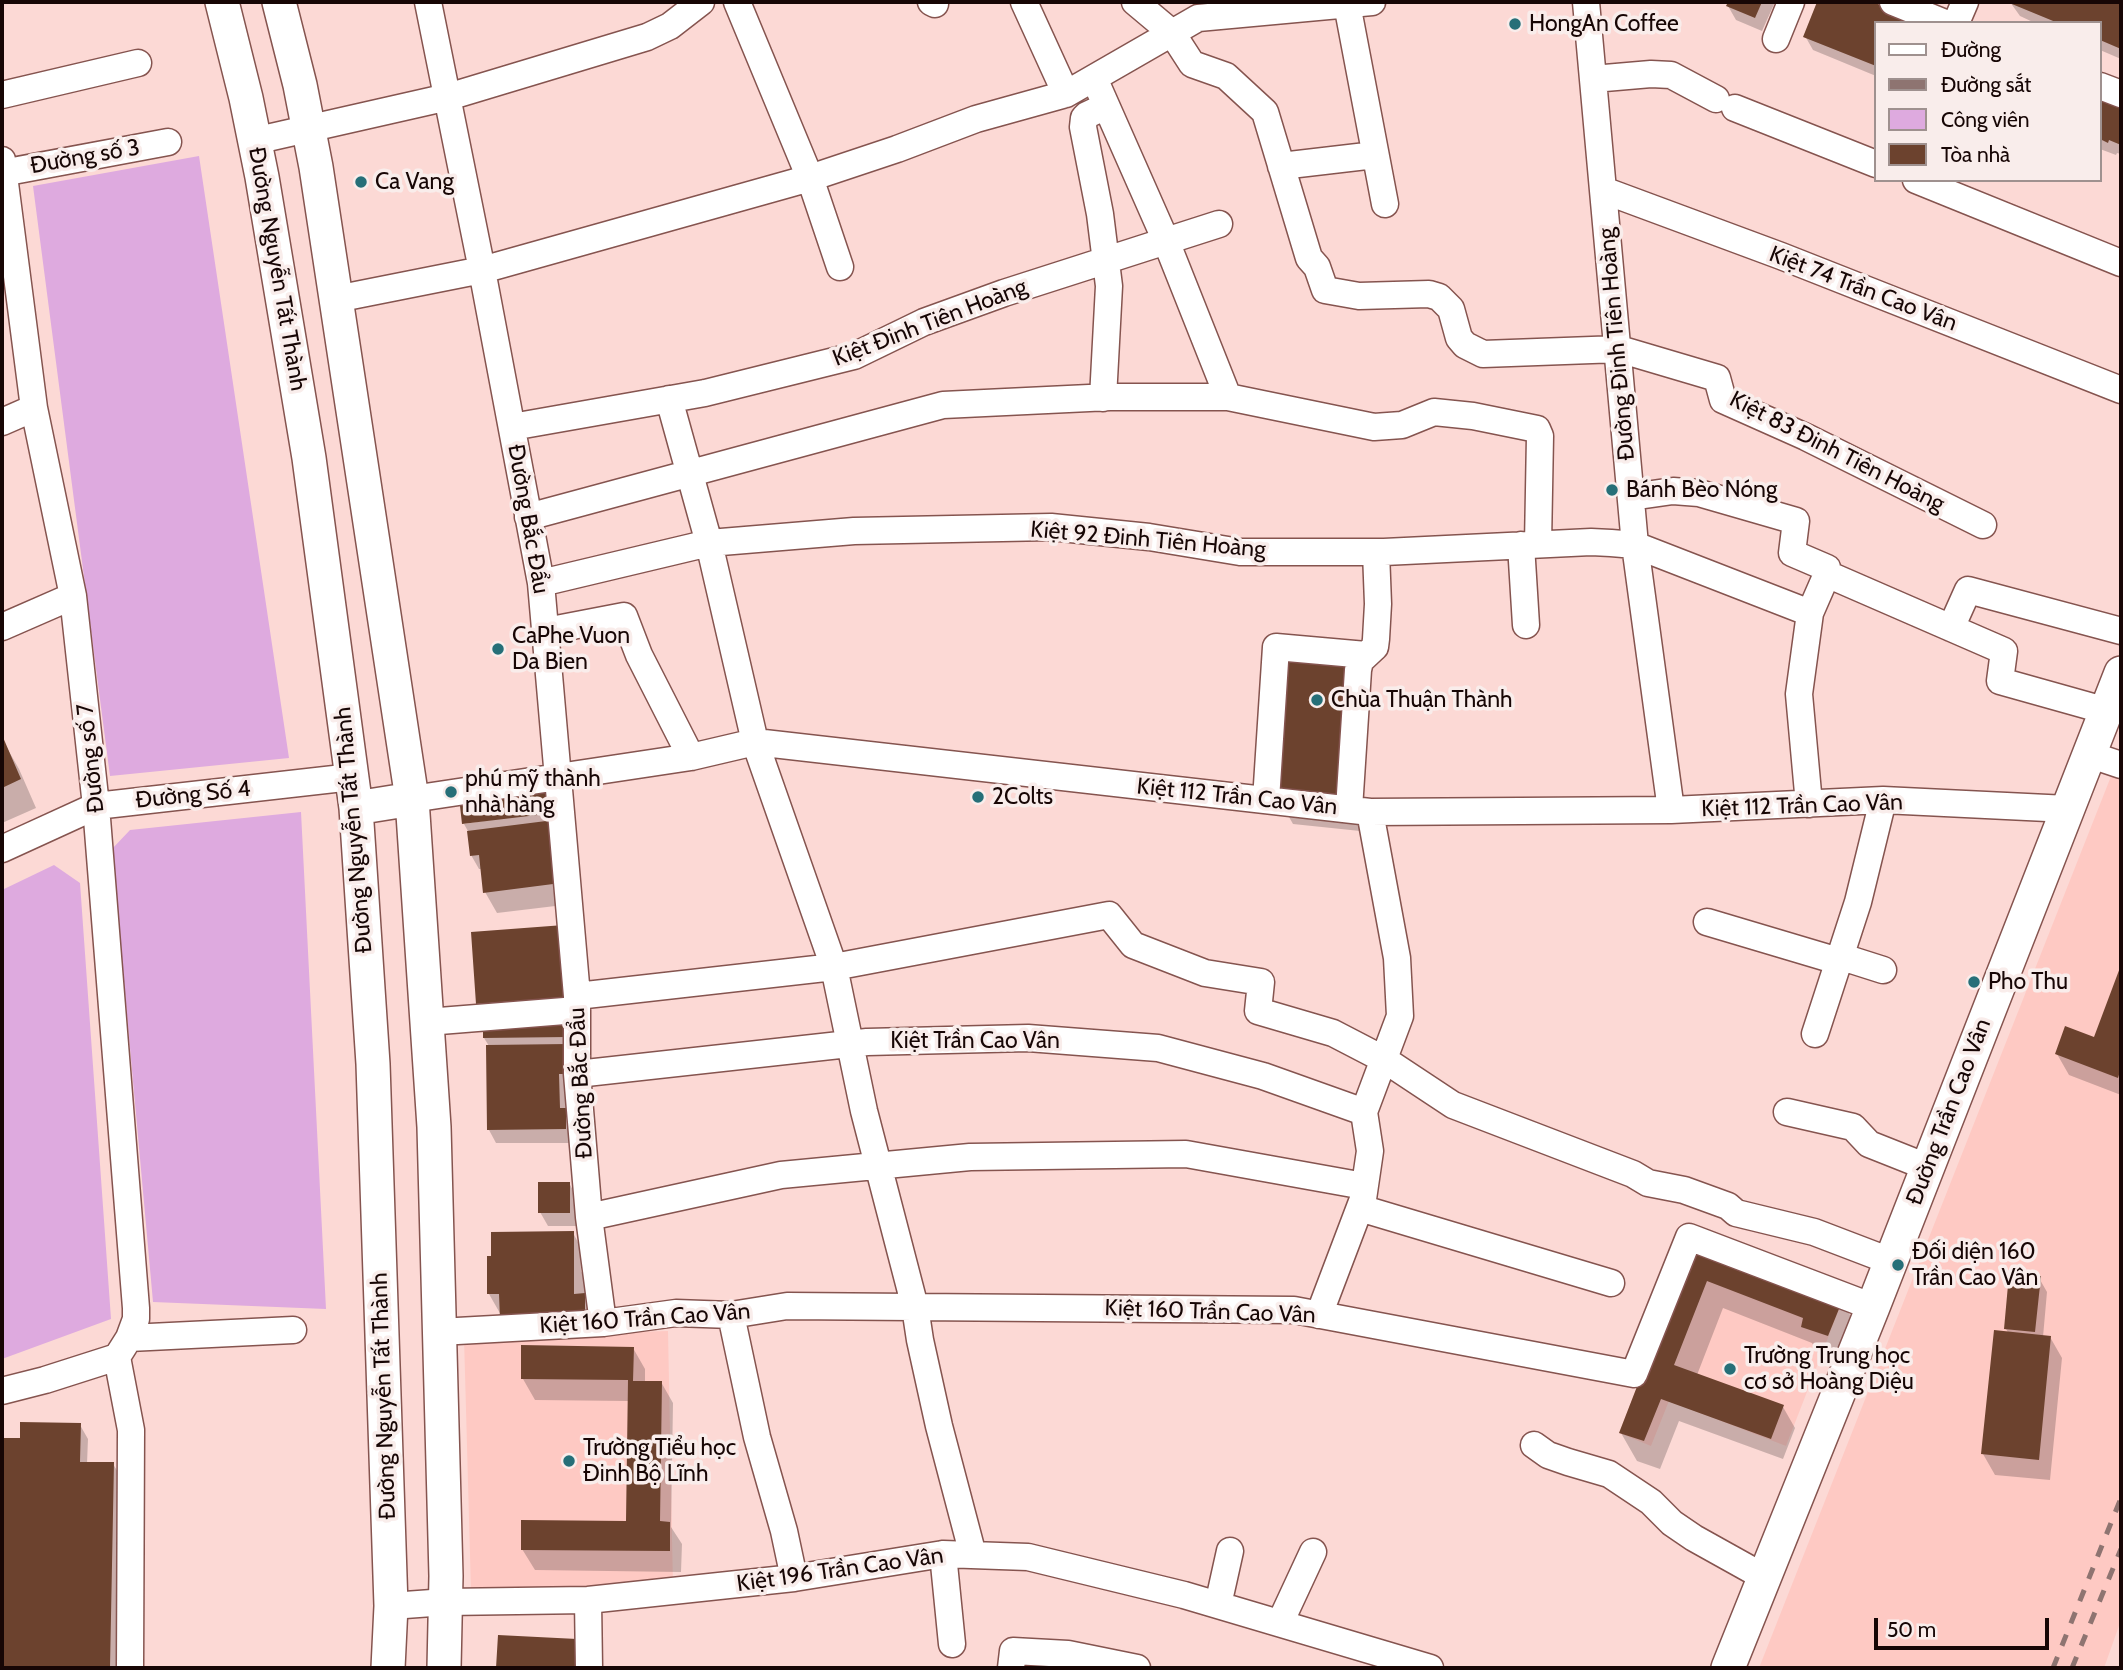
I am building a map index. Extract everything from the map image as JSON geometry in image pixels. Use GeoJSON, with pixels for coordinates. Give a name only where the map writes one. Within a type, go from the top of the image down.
{"type":"FeatureCollection","features":[{"type":"Feature","properties":{"kind":"main road","name":"Đường Nguyễn Tất Thành"},"geometry":{"type":"LineString","coordinates":[[222,2],[246,98],[309,458],[354,793],[373,1064],[391,1606],[388,1668]]}},
{"type":"Feature","properties":{"kind":"main road"},"geometry":{"type":"LineString","coordinates":[[279,2],[309,130],[412,799],[434,1127],[446,1602],[444,1668]]}},
{"type":"Feature","properties":{"kind":"main road","name":"Đường Trần Cao Vân"},"geometry":{"type":"LineString","coordinates":[[1728,1668],[2068,809],[2106,760],[2107,711],[2121,673]]}},
{"type":"Feature","properties":{"kind":"main road"},"geometry":{"type":"LineString","coordinates":[[354,793],[412,799]]}},
{"type":"Feature","properties":{"kind":"street","name":"Đường Bắc Đẩu"},"geometry":{"type":"LineString","coordinates":[[428,2],[541,583],[576,1003],[577,1074],[589,1217],[603,1323]]}},
{"type":"Feature","properties":{"kind":"street"},"geometry":{"type":"LineString","coordinates":[[254,141],[448,97],[647,37],[670,26],[701,2]]}},
{"type":"Feature","properties":{"kind":"street"},"geometry":{"type":"LineString","coordinates":[[737,2],[810,178],[840,267]]}},
{"type":"Feature","properties":{"kind":"street"},"geometry":{"type":"LineString","coordinates":[[1024,2],[1066,94]]}},
{"type":"Feature","properties":{"kind":"street"},"geometry":{"type":"LineString","coordinates":[[1135,2],[1172,33],[1192,64],[1226,76],[1265,112],[1309,258],[1317,267],[1325,290],[1359,296],[1429,294],[1438,297],[1451,309],[1459,338],[1465,345],[1483,354],[1619,349]]}},
{"type":"Feature","properties":{"kind":"street","name":"Đường Đinh Tiên Hoàng"},"geometry":{"type":"LineString","coordinates":[[1586,2],[1619,349],[1634,545],[1671,810]]}},
{"type":"Feature","properties":{"kind":"street"},"geometry":{"type":"LineString","coordinates":[[1776,39],[1791,2]]}},
{"type":"Feature","properties":{"kind":"street"},"geometry":{"type":"LineString","coordinates":[[1893,2],[1940,21]]}},
{"type":"Feature","properties":{"kind":"street"},"geometry":{"type":"LineString","coordinates":[[1957,21],[1965,2]]}},
{"type":"Feature","properties":{"kind":"street"},"geometry":{"type":"LineString","coordinates":[[336,299],[482,270],[810,178],[976,119],[1066,94],[1198,18],[1360,3],[1375,155],[1385,204]]}},
{"type":"Feature","properties":{"kind":"street"},"geometry":{"type":"LineString","coordinates":[[2,95],[138,63]]}},
{"type":"Feature","properties":{"kind":"street"},"geometry":{"type":"LineString","coordinates":[[1593,79],[1671,75],[1725,103],[1874,163]]}},
{"type":"Feature","properties":{"kind":"street"},"geometry":{"type":"LineString","coordinates":[[1094,78],[1166,241],[1228,397]]}},
{"type":"Feature","properties":{"kind":"street"},"geometry":{"type":"LineString","coordinates":[[2102,87],[2121,94]]}},
{"type":"Feature","properties":{"kind":"street"},"geometry":{"type":"LineString","coordinates":[[1103,398],[1109,310],[1107,260],[1083,127],[1087,115],[1106,106]]}},
{"type":"Feature","properties":{"kind":"street","name":"Đường số 3"},"geometry":{"type":"LineString","coordinates":[[2,169],[168,142]]}},
{"type":"Feature","properties":{"kind":"street"},"geometry":{"type":"LineString","coordinates":[[1281,166],[1375,155]]}},
{"type":"Feature","properties":{"kind":"street","name":"Đường số 7"},"geometry":{"type":"LineString","coordinates":[[2,169],[34,408],[73,596],[96,806],[136,1308],[136,1319],[123,1348]]}},
{"type":"Feature","properties":{"kind":"street"},"geometry":{"type":"LineString","coordinates":[[1921,182],[2121,263]]}},
{"type":"Feature","properties":{"kind":"street","name":"Kiệt 74 Trần Cao Vân"},"geometry":{"type":"LineString","coordinates":[[1603,190],[1781,256],[2121,390]]}},
{"type":"Feature","properties":{"kind":"street","name":"Kiệt Đinh Tiên Hoàng"},"geometry":{"type":"LineString","coordinates":[[512,427],[705,393],[854,356],[925,322],[1219,224]]}},
{"type":"Feature","properties":{"kind":"street","name":"Kiệt 83 Đinh Tiên Hoàng"},"geometry":{"type":"LineString","coordinates":[[1619,349],[1717,378],[1723,400],[1806,437],[1983,525]]}},
{"type":"Feature","properties":{"kind":"street"},"geometry":{"type":"LineString","coordinates":[[528,517],[943,405],[1103,398],[1228,397],[1374,427],[1402,425],[1434,412],[1473,415],[1537,429],[1540,436],[1529,545],[1527,625]]}},
{"type":"Feature","properties":{"kind":"street"},"geometry":{"type":"LineString","coordinates":[[669,399],[709,543],[755,742],[834,967],[848,1044],[915,1307],[939,1426],[973,1555]]}},
{"type":"Feature","properties":{"kind":"street"},"geometry":{"type":"LineString","coordinates":[[2,422],[34,408]]}},
{"type":"Feature","properties":{"kind":"street"},"geometry":{"type":"LineString","coordinates":[[1631,497],[1674,491],[1699,493],[1796,520],[1792,553],[1827,568],[1827,574],[1810,613],[1799,694],[1809,804]]}},
{"type":"Feature","properties":{"kind":"street","name":"Kiệt 92 Đinh Tiên Hoàng"},"geometry":{"type":"LineString","coordinates":[[541,583],[709,543],[854,531],[1051,527],[1149,537],[1240,552],[1376,552],[1591,542],[1634,545],[1810,613]]}},
{"type":"Feature","properties":{"kind":"street"},"geometry":{"type":"LineString","coordinates":[[1319,1315],[1362,1197],[1370,1151],[1364,1112],[1400,1016],[1397,958],[1360,811],[1358,670],[1360,661],[1375,646],[1378,604],[1376,552]]}},
{"type":"Feature","properties":{"kind":"street"},"geometry":{"type":"LineString","coordinates":[[1827,574],[2004,651],[2000,681],[2107,711]]}},
{"type":"Feature","properties":{"kind":"street"},"geometry":{"type":"LineString","coordinates":[[1951,628],[1968,590],[2121,631]]}},
{"type":"Feature","properties":{"kind":"street"},"geometry":{"type":"LineString","coordinates":[[2,627],[73,596]]}},
{"type":"Feature","properties":{"kind":"street"},"geometry":{"type":"LineString","coordinates":[[546,631],[624,616],[639,655],[691,757]]}},
{"type":"Feature","properties":{"kind":"street"},"geometry":{"type":"LineString","coordinates":[[1266,800],[1276,647],[1366,656]]}},
{"type":"Feature","properties":{"kind":"street","name":"Kiệt 112 Trần Cao Vân"},"geometry":{"type":"LineString","coordinates":[[412,799],[691,757],[755,742],[1360,811],[1427,813],[1671,810],[1883,800],[2068,809]]}},
{"type":"Feature","properties":{"kind":"street","name":"Đường Số 4"},"geometry":{"type":"LineString","coordinates":[[2,849],[96,806],[354,793]]}},
{"type":"Feature","properties":{"kind":"street"},"geometry":{"type":"LineString","coordinates":[[1815,1034],[1857,902],[1883,800]]}},
{"type":"Feature","properties":{"kind":"street"},"geometry":{"type":"LineString","coordinates":[[427,1022],[834,967],[1109,915],[1133,945],[1205,973],[1261,982],[1258,1011],[1334,1033],[1385,1060],[1453,1105],[1633,1174],[1648,1183],[1684,1190],[1728,1206],[1736,1213],[1814,1232],[1890,1261]]}},
{"type":"Feature","properties":{"kind":"street"},"geometry":{"type":"LineString","coordinates":[[1707,922],[1883,970]]}},
{"type":"Feature","properties":{"kind":"street","name":"Kiệt Trần Cao Vân"},"geometry":{"type":"LineString","coordinates":[[577,1074],[848,1044],[1028,1038],[1158,1048],[1263,1076],[1364,1112]]}},
{"type":"Feature","properties":{"kind":"street"},"geometry":{"type":"LineString","coordinates":[[1787,1112],[1853,1127],[1869,1143],[1927,1167]]}},
{"type":"Feature","properties":{"kind":"street"},"geometry":{"type":"LineString","coordinates":[[589,1217],[781,1175],[970,1157],[1186,1154],[1362,1197],[1611,1283]]}},
{"type":"Feature","properties":{"kind":"street","name":"Kiệt 160 Trần Cao Vân"},"geometry":{"type":"LineString","coordinates":[[439,1332],[603,1323],[676,1312],[731,1315],[787,1306],[1294,1310],[1634,1374],[1689,1237],[1873,1307]]}},
{"type":"Feature","properties":{"kind":"street"},"geometry":{"type":"LineString","coordinates":[[731,1315],[757,1437],[784,1531],[794,1578]]}},
{"type":"Feature","properties":{"kind":"street"},"geometry":{"type":"LineString","coordinates":[[2,1391],[45,1381],[123,1348],[293,1330]]}},
{"type":"Feature","properties":{"kind":"street"},"geometry":{"type":"LineString","coordinates":[[123,1348],[131,1430],[130,1668]]}},
{"type":"Feature","properties":{"kind":"street"},"geometry":{"type":"LineString","coordinates":[[1534,1445],[1548,1455],[1609,1474],[1651,1502],[1672,1523],[1694,1538],[1764,1577]]}},
{"type":"Feature","properties":{"kind":"street"},"geometry":{"type":"LineString","coordinates":[[1218,1605],[1230,1551]]}},
{"type":"Feature","properties":{"kind":"street"},"geometry":{"type":"LineString","coordinates":[[1280,1623],[1313,1552]]}},
{"type":"Feature","properties":{"kind":"street"},"geometry":{"type":"LineString","coordinates":[[943,1554],[952,1644]]}},
{"type":"Feature","properties":{"kind":"street","name":"Kiệt 196 Trần Cao Vân"},"geometry":{"type":"LineString","coordinates":[[391,1606],[446,1602],[588,1600],[794,1578],[943,1554],[1028,1557],[1218,1605],[1430,1668]]}},
{"type":"Feature","properties":{"kind":"street"},"geometry":{"type":"LineString","coordinates":[[588,1600],[589,1668]]}},
{"type":"Feature","properties":{"kind":"street"},"geometry":{"type":"LineString","coordinates":[[1012,1660],[1068,1654],[1136,1668]]}},
{"type":"Feature","properties":{"kind":"shaded area"},"geometry":{"type":"Polygon","coordinates":[[[2121,751],[2121,1620],[2104,1668],[1759,1668],[2121,751]]]}},
{"type":"Feature","properties":{"kind":"shaded area","name":"Trường Trung học cơ sở Hoàng Diệu"},"geometry":{"type":"Polygon","coordinates":[[[1693,1242],[1843,1299],[1786,1446],[1669,1401],[1651,1446],[1619,1433],[1693,1242]]]}},
{"type":"Feature","properties":{"kind":"shaded area","name":"Trường Tiểu học Đinh Bộ Lĩnh"},"geometry":{"type":"Polygon","coordinates":[[[668,1331],[673,1585],[471,1591],[464,1337],[668,1331]]]}},
{"type":"Feature","properties":{"kind":"green space"},"geometry":{"type":"Polygon","coordinates":[[[199,156],[289,758],[110,776],[33,186],[199,156]]]}},
{"type":"Feature","properties":{"kind":"green space"},"geometry":{"type":"Polygon","coordinates":[[[301,812],[326,1309],[153,1302],[112,849],[130,830],[301,812]]]}},
{"type":"Feature","properties":{"kind":"green space"},"geometry":{"type":"Polygon","coordinates":[[[54,865],[80,883],[111,1319],[2,1359],[2,890],[54,865]]]}},
{"type":"Feature","properties":{"kind":"building"},"geometry":{"type":"Polygon","coordinates":[[[1728,2],[1762,2],[1755,18],[1726,6],[1728,2]]]}},
{"type":"Feature","properties":{"kind":"building"},"geometry":{"type":"Polygon","coordinates":[[[1817,2],[1873,2],[1920,21],[1874,21],[1874,65],[1803,37],[1817,2]]]}},
{"type":"Feature","properties":{"kind":"building"},"geometry":{"type":"Polygon","coordinates":[[[2007,2],[2121,2],[2121,49],[2102,41],[2102,21],[2053,21],[2007,2]]]}},
{"type":"Feature","properties":{"kind":"building"},"geometry":{"type":"Polygon","coordinates":[[[2102,94],[2121,101],[2121,145],[2109,140],[2108,143],[2102,140],[2102,94]]]}},
{"type":"Feature","properties":{"kind":"building","name":"Chùa Thuận Thành"},"geometry":{"type":"Polygon","coordinates":[[[1284,661],[1353,662],[1344,804],[1275,796],[1284,661]]]}},
{"type":"Feature","properties":{"kind":"building"},"geometry":{"type":"Polygon","coordinates":[[[2,735],[21,779],[2,788],[2,735]]]}},
{"type":"Feature","properties":{"kind":"building"},"geometry":{"type":"Polygon","coordinates":[[[551,786],[554,813],[462,824],[462,797],[551,786]]]}},
{"type":"Feature","properties":{"kind":"building"},"geometry":{"type":"Polygon","coordinates":[[[554,820],[561,883],[483,893],[479,855],[470,856],[467,831],[554,820]]]}},
{"type":"Feature","properties":{"kind":"building"},"geometry":{"type":"Polygon","coordinates":[[[564,925],[569,997],[476,1004],[471,932],[564,925]]]}},
{"type":"Feature","properties":{"kind":"building"},"geometry":{"type":"Polygon","coordinates":[[[2121,965],[2121,1068],[2118,1078],[2055,1054],[2065,1026],[2094,1037],[2121,965]]]}},
{"type":"Feature","properties":{"kind":"building"},"geometry":{"type":"Polygon","coordinates":[[[568,1015],[568,1037],[483,1038],[483,1016],[568,1015]]]}},
{"type":"Feature","properties":{"kind":"building"},"geometry":{"type":"Polygon","coordinates":[[[567,1044],[567,1074],[559,1074],[560,1108],[566,1108],[566,1129],[487,1130],[486,1045],[567,1044]]]}},
{"type":"Feature","properties":{"kind":"building"},"geometry":{"type":"Polygon","coordinates":[[[538,1182],[570,1182],[570,1213],[538,1213],[538,1182]]]}},
{"type":"Feature","properties":{"kind":"building"},"geometry":{"type":"Polygon","coordinates":[[[574,1231],[574,1294],[585,1293],[585,1318],[500,1319],[499,1294],[487,1294],[487,1256],[491,1256],[491,1232],[574,1231]]]}},
{"type":"Feature","properties":{"kind":"building"},"geometry":{"type":"Polygon","coordinates":[[[1693,1242],[1843,1299],[1828,1336],[1801,1327],[1803,1318],[1707,1281],[1674,1365],[1784,1405],[1771,1439],[1661,1399],[1644,1441],[1619,1433],[1693,1242]]]}},
{"type":"Feature","properties":{"kind":"building"},"geometry":{"type":"Polygon","coordinates":[[[2009,1274],[2041,1276],[2035,1332],[2004,1329],[2009,1274]]]}},
{"type":"Feature","properties":{"kind":"building"},"geometry":{"type":"Polygon","coordinates":[[[1994,1330],[2051,1336],[2039,1460],[1981,1454],[1994,1330]]]}},
{"type":"Feature","properties":{"kind":"building"},"geometry":{"type":"Polygon","coordinates":[[[521,1345],[634,1347],[633,1381],[662,1381],[660,1521],[670,1522],[670,1551],[521,1550],[521,1520],[626,1521],[628,1380],[521,1379],[521,1345]]]}},
{"type":"Feature","properties":{"kind":"building"},"geometry":{"type":"Polygon","coordinates":[[[20,1422],[81,1423],[80,1462],[114,1462],[110,1668],[2,1668],[3,1438],[20,1438],[20,1422]]]}},
{"type":"Feature","properties":{"kind":"building"},"geometry":{"type":"Polygon","coordinates":[[[498,1635],[577,1639],[575,1668],[496,1668],[498,1635]]]}},
{"type":"Feature","properties":{"kind":"railway"},"geometry":{"type":"LineString","coordinates":[[2053,1668],[2121,1498]]}},
{"type":"Feature","properties":{"kind":"railway"},"geometry":{"type":"LineString","coordinates":[[2072,1668],[2121,1549]]}},
{"type":"Feature","properties":{"kind":"place","name":"HongAn Coffee"},"geometry":{"type":"Point","coordinates":[1515,24]}},
{"type":"Feature","properties":{"kind":"place","name":"Ca Vang"},"geometry":{"type":"Point","coordinates":[361,182]}},
{"type":"Feature","properties":{"kind":"place","name":"Bánh Bèo Nóng"},"geometry":{"type":"Point","coordinates":[1612,490]}},
{"type":"Feature","properties":{"kind":"place","name":"CaPhe Vuon Da Bien"},"geometry":{"type":"Point","coordinates":[498,649]}},
{"type":"Feature","properties":{"kind":"place","name":"Chùa Thuận Thành"},"geometry":{"type":"Point","coordinates":[1317,700]}},
{"type":"Feature","properties":{"kind":"place","name":"phú mỹ thành nhà hàng"},"geometry":{"type":"Point","coordinates":[451,792]}},
{"type":"Feature","properties":{"kind":"place","name":"2Colts"},"geometry":{"type":"Point","coordinates":[978,797]}},
{"type":"Feature","properties":{"kind":"place","name":"Pho Thu"},"geometry":{"type":"Point","coordinates":[1974,982]}},
{"type":"Feature","properties":{"kind":"place","name":"Đối diện 160 Trần Cao Vân"},"geometry":{"type":"Point","coordinates":[1898,1265]}},
{"type":"Feature","properties":{"kind":"place","name":"Trường Trung học cơ sở Hoàng Diệu"},"geometry":{"type":"Point","coordinates":[1730,1369]}},
{"type":"Feature","properties":{"kind":"place","name":"Trường Tiểu học Đinh Bộ Lĩnh"},"geometry":{"type":"Point","coordinates":[569,1461]}}]}
